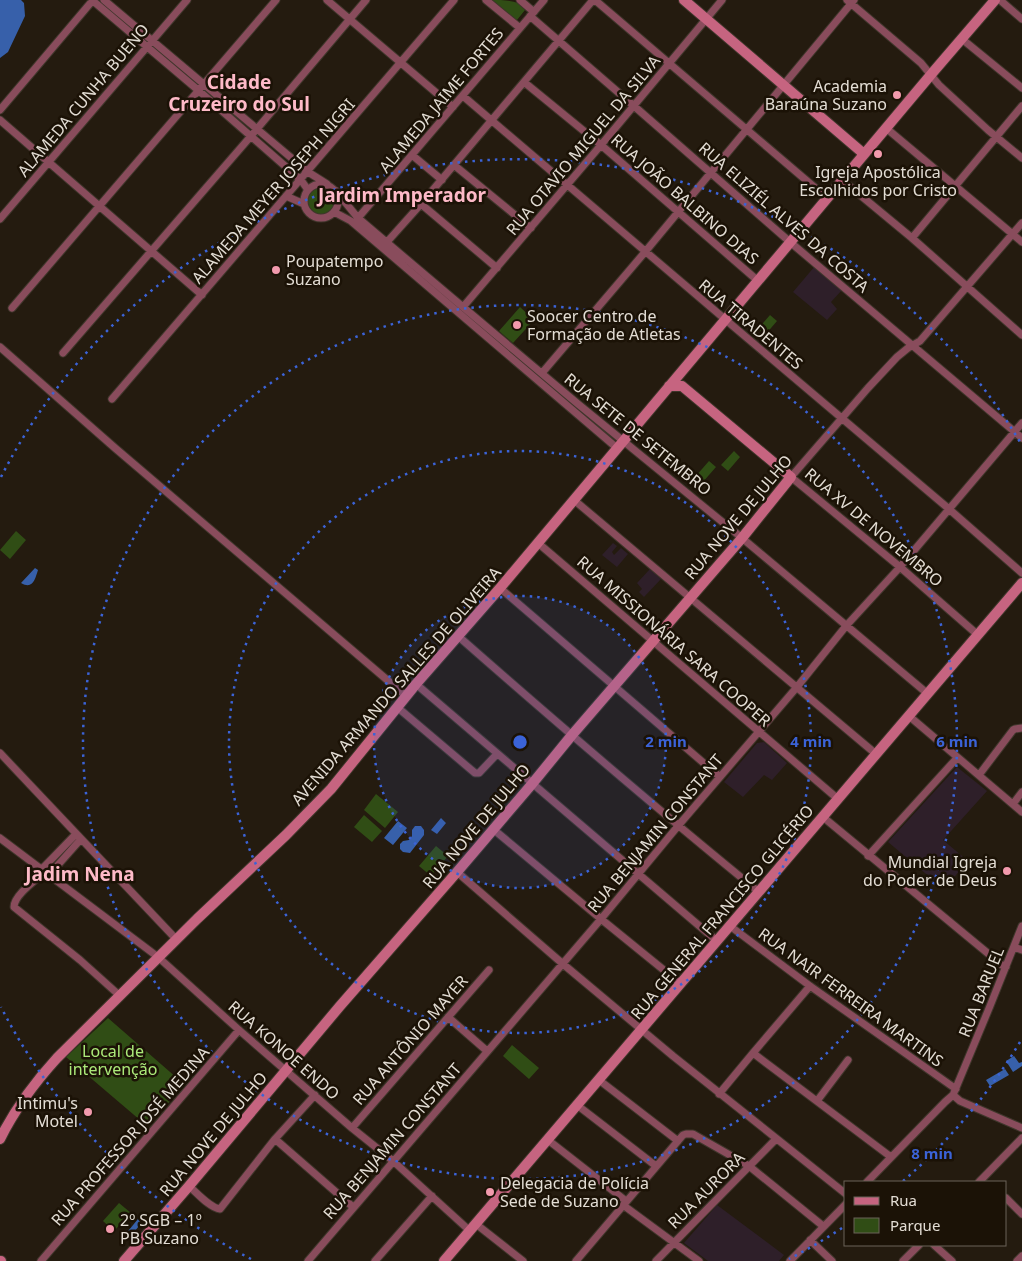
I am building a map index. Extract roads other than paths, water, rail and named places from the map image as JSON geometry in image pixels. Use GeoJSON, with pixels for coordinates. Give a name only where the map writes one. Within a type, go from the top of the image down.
{"type":"FeatureCollection","features":[{"type":"Feature","properties":{"kind":"main road"},"geometry":{"type":"LineString","coordinates":[[684,0],[864,154]]}},
{"type":"Feature","properties":{"kind":"main road","name":"AVENIDA ARMANDO SALLES DE OLIVEIRA"},"geometry":{"type":"LineString","coordinates":[[0,1139],[40,1076],[57,1058],[176,939],[319,802],[416,684],[500,588],[724,319],[995,0]]}},
{"type":"Feature","properties":{"kind":"main road"},"geometry":{"type":"LineString","coordinates":[[669,386],[682,386],[680,372]]}},
{"type":"Feature","properties":{"kind":"main road","name":"RUA XV DE NOVEMBRO"},"geometry":{"type":"LineString","coordinates":[[682,386],[791,477]]}},
{"type":"Feature","properties":{"kind":"main road","name":"RUA NOVE DE JULHO"},"geometry":{"type":"LineString","coordinates":[[124,1261],[190,1186],[285,1070],[742,538],[791,477]]}},
{"type":"Feature","properties":{"kind":"main road","name":"RUA GENERAL FRANCISCO GLICÉRIO"},"geometry":{"type":"LineString","coordinates":[[444,1261],[1022,583]]}},
{"type":"Feature","properties":{"kind":"street"},"geometry":{"type":"LineString","coordinates":[[0,110],[92,0],[204,84],[308,172],[332,187],[338,197],[337,208],[329,216],[318,218],[308,212],[304,204],[305,194],[316,184],[327,184]]}},
{"type":"Feature","properties":{"kind":"street"},"geometry":{"type":"LineString","coordinates":[[104,0],[198,90],[301,180],[308,190]]}},
{"type":"Feature","properties":{"kind":"street","name":"ALAMEDA CUNHA BUENO"},"geometry":{"type":"LineString","coordinates":[[0,219],[187,0]]}},
{"type":"Feature","properties":{"kind":"street"},"geometry":{"type":"LineString","coordinates":[[12,308],[276,0]]}},
{"type":"Feature","properties":{"kind":"street"},"geometry":{"type":"LineString","coordinates":[[327,0],[453,107]]}},
{"type":"Feature","properties":{"kind":"street"},"geometry":{"type":"LineString","coordinates":[[63,353],[366,0]]}},
{"type":"Feature","properties":{"kind":"street","name":"ALAMEDA MEYER JOSEPH NIGRI"},"geometry":{"type":"LineString","coordinates":[[112,399],[454,0]]}},
{"type":"Feature","properties":{"kind":"street"},"geometry":{"type":"LineString","coordinates":[[486,0],[520,28]]}},
{"type":"Feature","properties":{"kind":"street","name":"RUA ELIZIÉL ALVES DA COSTA"},"geometry":{"type":"LineString","coordinates":[[520,0],[559,41],[790,242],[1022,438]]}},
{"type":"Feature","properties":{"kind":"street","name":"ALAMEDA JAIME FORTES"},"geometry":{"type":"LineString","coordinates":[[358,218],[544,0]]}},
{"type":"Feature","properties":{"kind":"street"},"geometry":{"type":"LineString","coordinates":[[387,242],[594,0],[827,198]]}},
{"type":"Feature","properties":{"kind":"street","name":"RUA OTAVIO MIGUEL DA SILVA"},"geometry":{"type":"LineString","coordinates":[[463,307],[722,0]]}},
{"type":"Feature","properties":{"kind":"street"},"geometry":{"type":"LineString","coordinates":[[1000,0],[1022,19]]}},
{"type":"Feature","properties":{"kind":"street"},"geometry":{"type":"LineString","coordinates":[[542,373],[645,252],[850,1],[921,63],[939,85],[1022,158]]}},
{"type":"Feature","properties":{"kind":"street"},"geometry":{"type":"LineString","coordinates":[[962,39],[1022,88]]}},
{"type":"Feature","properties":{"kind":"street","name":"RUA JOÃO BALBINO DIAS"},"geometry":{"type":"LineString","coordinates":[[524,82],[601,145],[758,280]]}},
{"type":"Feature","properties":{"kind":"street","name":"RUA TIRADENTES"},"geometry":{"type":"LineString","coordinates":[[463,96],[1022,573]]}},
{"type":"Feature","properties":{"kind":"street"},"geometry":{"type":"LineString","coordinates":[[912,238],[1022,106]]}},
{"type":"Feature","properties":{"kind":"street"},"geometry":{"type":"LineString","coordinates":[[0,120],[202,295]]}},
{"type":"Feature","properties":{"kind":"street"},"geometry":{"type":"LineString","coordinates":[[886,128],[1022,242]]}},
{"type":"Feature","properties":{"kind":"street"},"geometry":{"type":"LineString","coordinates":[[412,155],[442,180]]}},
{"type":"Feature","properties":{"kind":"street"},"geometry":{"type":"LineString","coordinates":[[454,165],[530,228]]}},
{"type":"Feature","properties":{"kind":"street"},"geometry":{"type":"LineString","coordinates":[[842,180],[912,238],[1022,335]]}},
{"type":"Feature","properties":{"kind":"street","name":"RUA SETE DE SETEMBRO"},"geometry":{"type":"LineString","coordinates":[[336,191],[358,218],[542,373],[620,444]]}},
{"type":"Feature","properties":{"kind":"street"},"geometry":{"type":"LineString","coordinates":[[286,196],[304,204]]}},
{"type":"Feature","properties":{"kind":"street"},"geometry":{"type":"LineString","coordinates":[[421,204],[497,268]]}},
{"type":"Feature","properties":{"kind":"street","name":"RUA SETE DE SETEMBRO"},"geometry":{"type":"LineString","coordinates":[[334,212],[358,227],[620,444],[742,538],[928,694]]}},
{"type":"Feature","properties":{"kind":"street","name":"RUA NOVE DE JULHO"},"geometry":{"type":"LineString","coordinates":[[791,477],[841,418],[897,357],[920,341],[1022,223]]}},
{"type":"Feature","properties":{"kind":"street"},"geometry":{"type":"LineString","coordinates":[[0,347],[115,448],[406,696]]}},
{"type":"Feature","properties":{"kind":"street","name":"RUA BENJAMIN CONSTANT"},"geometry":{"type":"LineString","coordinates":[[308,1261],[759,732],[846,626],[900,567],[1022,423]]}},
{"type":"Feature","properties":{"kind":"street","name":"RUA XV DE NOVEMBRO"},"geometry":{"type":"LineString","coordinates":[[791,477],[900,567],[978,635]]}},
{"type":"Feature","properties":{"kind":"street"},"geometry":{"type":"LineString","coordinates":[[574,500],[876,754]]}},
{"type":"Feature","properties":{"kind":"street","name":"RUA MISSIONÁRIA SARA COOPER"},"geometry":{"type":"LineString","coordinates":[[538,543],[838,799]]}},
{"type":"Feature","properties":{"kind":"street"},"geometry":{"type":"LineString","coordinates":[[500,588],[720,777]]}},
{"type":"Feature","properties":{"kind":"street"},"geometry":{"type":"LineString","coordinates":[[458,636],[678,826],[759,892]]}},
{"type":"Feature","properties":{"kind":"street"},"geometry":{"type":"LineString","coordinates":[[416,684],[717,941]]}},
{"type":"Feature","properties":{"kind":"street"},"geometry":{"type":"LineString","coordinates":[[397,707],[475,773],[479,773],[497,754]]}},
{"type":"Feature","properties":{"kind":"street"},"geometry":{"type":"LineString","coordinates":[[909,716],[1022,812]]}},
{"type":"Feature","properties":{"kind":"street"},"geometry":{"type":"LineString","coordinates":[[979,775],[1013,730],[1022,728]]}},
{"type":"Feature","properties":{"kind":"street"},"geometry":{"type":"LineString","coordinates":[[0,753],[176,939]]}},
{"type":"Feature","properties":{"kind":"street"},"geometry":{"type":"LineString","coordinates":[[868,856],[957,758]]}},
{"type":"Feature","properties":{"kind":"street"},"geometry":{"type":"LineString","coordinates":[[1013,804],[1022,792]]}},
{"type":"Feature","properties":{"kind":"street"},"geometry":{"type":"LineString","coordinates":[[823,817],[1002,966],[1006,967]]}},
{"type":"Feature","properties":{"kind":"street"},"geometry":{"type":"LineString","coordinates":[[493,829],[681,984]]}},
{"type":"Feature","properties":{"kind":"street"},"geometry":{"type":"LineString","coordinates":[[79,836],[45,872],[17,897],[14,906],[119,995]]}},
{"type":"Feature","properties":{"kind":"street","name":"RUA KONOE ENDO"},"geometry":{"type":"LineString","coordinates":[[0,838],[158,957],[239,1030],[432,1196],[473,1227],[524,1261]]}},
{"type":"Feature","properties":{"kind":"street"},"geometry":{"type":"LineString","coordinates":[[457,872],[562,964],[719,1094],[844,1192]]}},
{"type":"Feature","properties":{"kind":"street","name":"RUA NAIR FERREIRA MARTINS"},"geometry":{"type":"LineString","coordinates":[[730,926],[955,1092],[960,1101],[1022,1128]]}},
{"type":"Feature","properties":{"kind":"street","name":"RUA BARUEL"},"geometry":{"type":"LineString","coordinates":[[955,1092],[1022,926]]}},
{"type":"Feature","properties":{"kind":"street"},"geometry":{"type":"LineString","coordinates":[[1014,947],[1022,950]]}},
{"type":"Feature","properties":{"kind":"street","name":"RUA ANTÔNIO MAYER"},"geometry":{"type":"LineString","coordinates":[[352,1128],[489,970]]}},
{"type":"Feature","properties":{"kind":"street"},"geometry":{"type":"LineString","coordinates":[[719,1094],[810,986]]}},
{"type":"Feature","properties":{"kind":"street"},"geometry":{"type":"LineString","coordinates":[[448,1017],[487,1051]]}},
{"type":"Feature","properties":{"kind":"street","name":"RUA PROFESSOR JOSÉ MEDINA"},"geometry":{"type":"LineString","coordinates":[[41,1261],[239,1030]]}},
{"type":"Feature","properties":{"kind":"street"},"geometry":{"type":"LineString","coordinates":[[753,1053],[891,1157]]}},
{"type":"Feature","properties":{"kind":"street"},"geometry":{"type":"LineString","coordinates":[[816,1101],[848,1060]]}},
{"type":"Feature","properties":{"kind":"street"},"geometry":{"type":"LineString","coordinates":[[599,1080],[678,1141]]}},
{"type":"Feature","properties":{"kind":"street"},"geometry":{"type":"LineString","coordinates":[[868,1181],[955,1092]]}},
{"type":"Feature","properties":{"kind":"street"},"geometry":{"type":"LineString","coordinates":[[190,1186],[212,1206],[220,1209],[276,1139],[315,1095]]}},
{"type":"Feature","properties":{"kind":"street"},"geometry":{"type":"LineString","coordinates":[[577,1105],[656,1166]]}},
{"type":"Feature","properties":{"kind":"street"},"geometry":{"type":"LineString","coordinates":[[576,1261],[656,1166],[686,1134],[693,1134],[749,1166],[823,1226]]}},
{"type":"Feature","properties":{"kind":"street"},"geometry":{"type":"LineString","coordinates":[[984,1181],[1022,1138]]}},
{"type":"Feature","properties":{"kind":"street"},"geometry":{"type":"LineString","coordinates":[[276,1139],[354,1207]]}},
{"type":"Feature","properties":{"kind":"street","name":"RUA AURORA"},"geometry":{"type":"LineString","coordinates":[[656,1261],[776,1139]]}},
{"type":"Feature","properties":{"kind":"street"},"geometry":{"type":"LineString","coordinates":[[548,1140],[699,1261]]}},
{"type":"Feature","properties":{"kind":"street"},"geometry":{"type":"LineString","coordinates":[[374,1261],[432,1196]]}},
{"type":"Feature","properties":{"kind":"street"},"geometry":{"type":"LineString","coordinates":[[1007,1199],[1022,1214]]}},
{"type":"Feature","properties":{"kind":"street"},"geometry":{"type":"LineString","coordinates":[[790,1261],[844,1206]]}},
{"type":"Feature","properties":{"kind":"street"},"geometry":{"type":"LineString","coordinates":[[810,1240],[832,1261]]}},
{"type":"Feature","properties":{"kind":"street"},"geometry":{"type":"LineString","coordinates":[[903,1261],[918,1246]]}},
{"type":"Feature","properties":{"kind":"street"},"geometry":{"type":"LineString","coordinates":[[935,1246],[952,1261]]}},
{"type":"Feature","properties":{"kind":"street"},"geometry":{"type":"LineString","coordinates":[[1017,1261],[1022,1256]]}},
{"type":"Feature","properties":{"kind":"water"},"geometry":{"type":"Polygon","coordinates":[[[0,0],[21,0],[24,3],[25,16],[8,52],[0,58],[0,0]]]}},
{"type":"Feature","properties":{"kind":"water"},"geometry":{"type":"Polygon","coordinates":[[[35,568],[38,570],[33,582],[28,585],[21,583],[35,568]]]}},
{"type":"Feature","properties":{"kind":"water"},"geometry":{"type":"Polygon","coordinates":[[[441,818],[446,823],[437,834],[431,830],[441,818]]]}},
{"type":"Feature","properties":{"kind":"water"},"geometry":{"type":"Polygon","coordinates":[[[398,821],[407,828],[393,845],[384,838],[398,821]]]}},
{"type":"Feature","properties":{"kind":"water"},"geometry":{"type":"Polygon","coordinates":[[[415,826],[421,826],[424,830],[424,835],[410,853],[403,852],[400,849],[400,844],[403,841],[409,840],[415,826]]]}},
{"type":"Feature","properties":{"kind":"water"},"geometry":{"type":"Polygon","coordinates":[[[1014,1056],[1019,1063],[1022,1062],[1022,1066],[1013,1072],[1006,1061],[1014,1056]]]}},
{"type":"Feature","properties":{"kind":"water"},"geometry":{"type":"Polygon","coordinates":[[[1005,1069],[1009,1075],[990,1086],[986,1080],[1005,1069]]]}},
{"type":"Feature","properties":{"kind":"water"},"geometry":{"type":"Polygon","coordinates":[[[138,1219],[142,1222],[128,1240],[124,1236],[138,1219]]]}},
{"type":"Feature","properties":{"kind":"place","name":"Academia Baraúna Suzano"},"geometry":{"type":"Point","coordinates":[897,95]}},
{"type":"Feature","properties":{"kind":"place","name":"Igreja Apostólica Escolhidos por Cristo"},"geometry":{"type":"Point","coordinates":[878,154]}},
{"type":"Feature","properties":{"kind":"place","name":"Poupatempo Suzano"},"geometry":{"type":"Point","coordinates":[276,270]}},
{"type":"Feature","properties":{"kind":"place","name":"Soocer Centro de Formação de Atletas"},"geometry":{"type":"Point","coordinates":[517,325]}},
{"type":"Feature","properties":{"kind":"place","name":"Mundial Igreja do Poder de Deus"},"geometry":{"type":"Point","coordinates":[1007,871]}},
{"type":"Feature","properties":{"kind":"place","name":"Intimu's Motel"},"geometry":{"type":"Point","coordinates":[88,1112]}},
{"type":"Feature","properties":{"kind":"place","name":"Delegacia de Polícia Sede de Suzano"},"geometry":{"type":"Point","coordinates":[490,1192]}},
{"type":"Feature","properties":{"kind":"place","name":"2º SGB – 1º PB Suzano"},"geometry":{"type":"Point","coordinates":[110,1229]}},
{"type":"Feature","properties":{"kind":"district","name":"Cidade Cruzeiro do Sul"},"geometry":{"type":"Point","coordinates":[239,93]}},
{"type":"Feature","properties":{"kind":"district","name":"Jardim Imperador"},"geometry":{"type":"Point","coordinates":[402,195]}},
{"type":"Feature","properties":{"kind":"district","name":"Jadim Nena"},"geometry":{"type":"Point","coordinates":[80,874]}},
{"type":"Feature","properties":{"kind":"park label","name":"Local de intervenção"},"geometry":{"type":"Point","coordinates":[113,1060]}}]}
